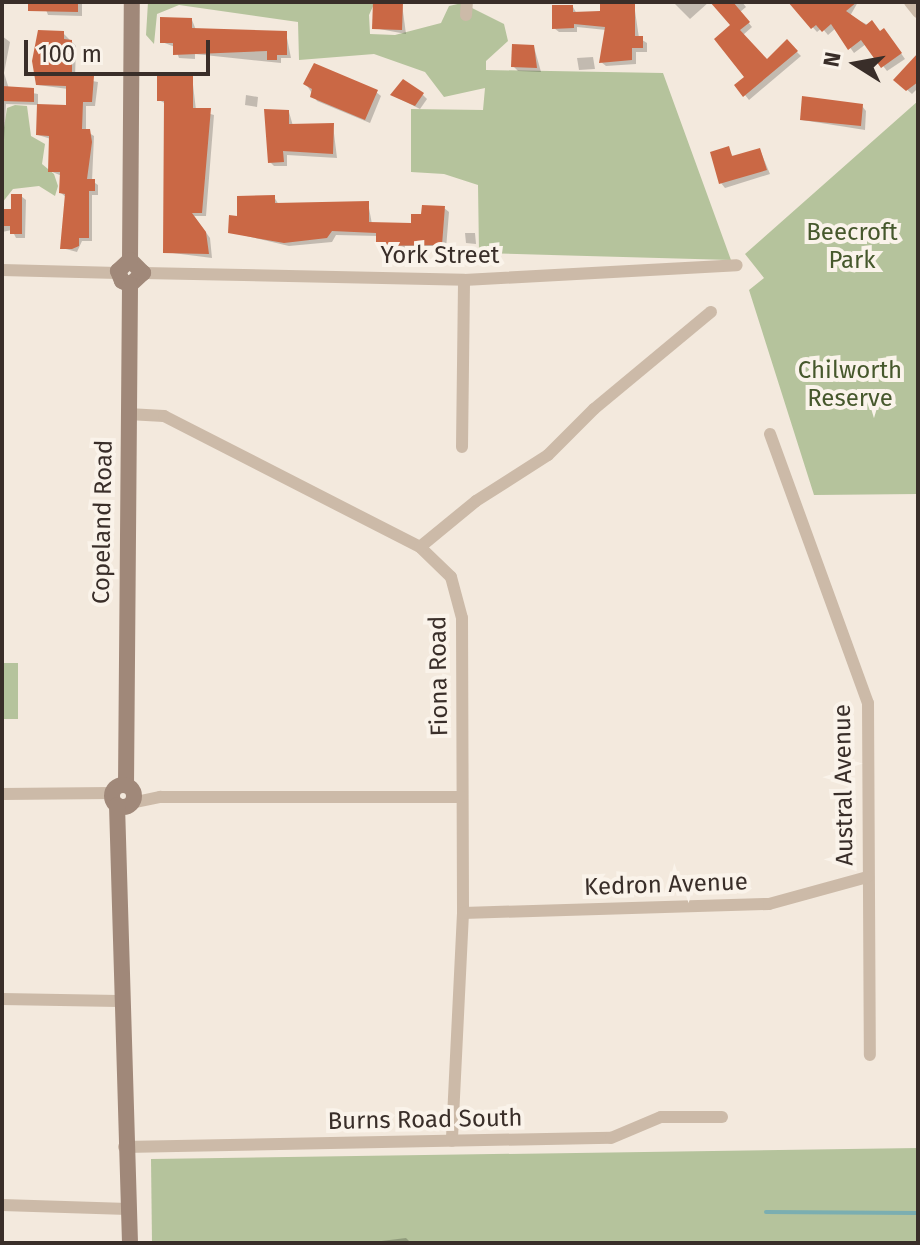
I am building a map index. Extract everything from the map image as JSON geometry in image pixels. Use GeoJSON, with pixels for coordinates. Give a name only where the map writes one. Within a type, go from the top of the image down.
{"type":"FeatureCollection","features":[{"type":"Feature","properties":{"kind":"main road"},"geometry":{"type":"LineString","coordinates":[[124,279],[136,266],[132,2]]}},
{"type":"Feature","properties":{"kind":"main road","name":"Copeland Road"},"geometry":{"type":"LineString","coordinates":[[124,279],[128,414],[119,1001],[130,1243]]}},
{"type":"Feature","properties":{"kind":"street"},"geometry":{"type":"LineString","coordinates":[[910,2],[918,12]]}},
{"type":"Feature","properties":{"kind":"street","name":"York Street"},"geometry":{"type":"LineString","coordinates":[[136,266],[464,280],[737,265]]}},
{"type":"Feature","properties":{"kind":"street"},"geometry":{"type":"LineString","coordinates":[[2,270],[124,279]]}},
{"type":"Feature","properties":{"kind":"street"},"geometry":{"type":"LineString","coordinates":[[462,447],[464,280]]}},
{"type":"Feature","properties":{"kind":"street"},"geometry":{"type":"LineString","coordinates":[[420,547],[476,501],[548,455],[594,409],[711,312]]}},
{"type":"Feature","properties":{"kind":"street","name":"Fiona Road"},"geometry":{"type":"LineString","coordinates":[[128,414],[164,416],[420,547],[451,577],[462,618],[463,913],[452,1141]]}},
{"type":"Feature","properties":{"kind":"street","name":"Austral Avenue"},"geometry":{"type":"LineString","coordinates":[[770,434],[868,703],[870,1055]]}},
{"type":"Feature","properties":{"kind":"street"},"geometry":{"type":"LineString","coordinates":[[2,794],[462,797]]}},
{"type":"Feature","properties":{"kind":"street","name":"Kedron Avenue"},"geometry":{"type":"LineString","coordinates":[[463,913],[769,904],[867,877]]}},
{"type":"Feature","properties":{"kind":"street"},"geometry":{"type":"LineString","coordinates":[[2,999],[119,1001]]}},
{"type":"Feature","properties":{"kind":"street","name":"Burns Road South"},"geometry":{"type":"LineString","coordinates":[[124,1147],[611,1138],[661,1117],[722,1117]]}},
{"type":"Feature","properties":{"kind":"street"},"geometry":{"type":"LineString","coordinates":[[2,1205],[128,1209]]}},
{"type":"Feature","properties":{"kind":"green space"},"geometry":{"type":"Polygon","coordinates":[[[148,2],[375,2],[369,15],[370,34],[395,35],[441,23],[449,6],[462,3],[504,24],[508,41],[486,61],[486,70],[663,73],[731,260],[479,253],[478,185],[444,174],[411,172],[411,109],[483,110],[485,88],[444,97],[425,72],[374,54],[299,60],[298,22],[179,5],[157,14],[154,44],[146,35],[148,2]]]}},
{"type":"Feature","properties":{"kind":"green space"},"geometry":{"type":"Polygon","coordinates":[[[918,101],[918,494],[814,495],[749,290],[764,278],[745,254],[918,101]]]}},
{"type":"Feature","properties":{"kind":"green space"},"geometry":{"type":"Polygon","coordinates":[[[27,106],[31,136],[45,144],[42,164],[54,174],[58,186],[55,196],[39,186],[13,189],[2,203],[2,141],[7,108],[27,106]]]}},
{"type":"Feature","properties":{"kind":"green space"},"geometry":{"type":"Polygon","coordinates":[[[2,663],[18,663],[18,719],[2,719],[2,663]]]}},
{"type":"Feature","properties":{"kind":"green space"},"geometry":{"type":"Polygon","coordinates":[[[918,1148],[918,1243],[152,1243],[151,1159],[918,1148]]]}},
{"type":"Feature","properties":{"kind":"building"},"geometry":{"type":"Polygon","coordinates":[[[28,2],[78,2],[78,12],[28,11],[28,2]]]}},
{"type":"Feature","properties":{"kind":"building"},"geometry":{"type":"Polygon","coordinates":[[[373,2],[403,2],[402,30],[372,29],[373,2]]]}},
{"type":"Feature","properties":{"kind":"building"},"geometry":{"type":"Polygon","coordinates":[[[600,2],[635,2],[635,36],[643,36],[643,48],[632,48],[632,60],[599,63],[605,27],[574,24],[574,28],[552,29],[552,5],[573,5],[573,12],[600,11],[600,2]]]}},
{"type":"Feature","properties":{"kind":"building"},"geometry":{"type":"Polygon","coordinates":[[[710,2],[733,2],[750,22],[740,30],[767,59],[787,39],[798,51],[743,97],[734,85],[744,77],[714,39],[730,25],[710,2]]]}},
{"type":"Feature","properties":{"kind":"building"},"geometry":{"type":"Polygon","coordinates":[[[788,2],[857,2],[846,11],[866,25],[872,20],[880,31],[884,28],[902,53],[881,68],[861,40],[848,50],[831,24],[822,32],[816,25],[811,29],[788,2]]]}},
{"type":"Feature","properties":{"kind":"building"},"geometry":{"type":"Polygon","coordinates":[[[160,17],[192,18],[192,28],[287,31],[287,55],[277,55],[277,60],[267,60],[267,51],[173,55],[173,43],[160,43],[160,17]]]}},
{"type":"Feature","properties":{"kind":"building"},"geometry":{"type":"Polygon","coordinates":[[[38,30],[64,31],[64,39],[72,40],[72,76],[94,76],[92,102],[83,102],[82,129],[90,129],[92,142],[87,179],[95,179],[95,191],[89,191],[89,238],[79,238],[79,246],[72,249],[60,249],[65,194],[59,193],[60,172],[48,172],[49,136],[36,135],[37,104],[66,105],[66,86],[36,85],[32,61],[38,30]]]}},
{"type":"Feature","properties":{"kind":"building"},"geometry":{"type":"Polygon","coordinates":[[[512,44],[534,45],[537,68],[511,67],[512,44]]]}},
{"type":"Feature","properties":{"kind":"building"},"geometry":{"type":"Polygon","coordinates":[[[918,53],[918,82],[906,91],[893,80],[918,53]]]}},
{"type":"Feature","properties":{"kind":"building"},"geometry":{"type":"Polygon","coordinates":[[[314,63],[378,90],[365,120],[310,97],[312,89],[303,84],[314,63]]]}},
{"type":"Feature","properties":{"kind":"building"},"geometry":{"type":"Polygon","coordinates":[[[157,72],[193,74],[193,108],[211,108],[202,213],[192,213],[206,232],[209,254],[163,253],[164,101],[157,101],[157,72]]]}},
{"type":"Feature","properties":{"kind":"building"},"geometry":{"type":"Polygon","coordinates":[[[403,79],[424,93],[415,106],[390,95],[403,79]]]}},
{"type":"Feature","properties":{"kind":"building"},"geometry":{"type":"Polygon","coordinates":[[[2,86],[34,88],[34,102],[2,101],[2,86]]]}},
{"type":"Feature","properties":{"kind":"building"},"geometry":{"type":"Polygon","coordinates":[[[802,96],[863,104],[861,126],[800,120],[802,96]]]}},
{"type":"Feature","properties":{"kind":"building"},"geometry":{"type":"Polygon","coordinates":[[[264,109],[289,110],[289,124],[334,123],[333,154],[283,151],[284,162],[268,163],[264,109]]]}},
{"type":"Feature","properties":{"kind":"building"},"geometry":{"type":"Polygon","coordinates":[[[729,146],[732,156],[760,148],[767,170],[719,184],[710,152],[729,146]]]}},
{"type":"Feature","properties":{"kind":"building"},"geometry":{"type":"Polygon","coordinates":[[[11,194],[22,194],[22,234],[10,234],[10,226],[2,226],[2,209],[11,209],[11,194]]]}},
{"type":"Feature","properties":{"kind":"building"},"geometry":{"type":"Polygon","coordinates":[[[275,195],[275,203],[369,201],[369,222],[411,223],[411,214],[421,214],[422,205],[445,206],[442,245],[376,246],[376,233],[332,231],[327,238],[284,243],[228,233],[229,215],[237,216],[237,196],[275,195]]]}},
{"type":"Feature","properties":{"kind":"waterway"},"geometry":{"type":"LineString","coordinates":[[766,1212],[918,1213]]}},
{"type":"Feature","properties":{"kind":"park label","name":"Beecroft Park"},"geometry":{"type":"Point","coordinates":[852,247]}},
{"type":"Feature","properties":{"kind":"park label","name":"Chilworth Reserve"},"geometry":{"type":"Point","coordinates":[850,385]}}]}
